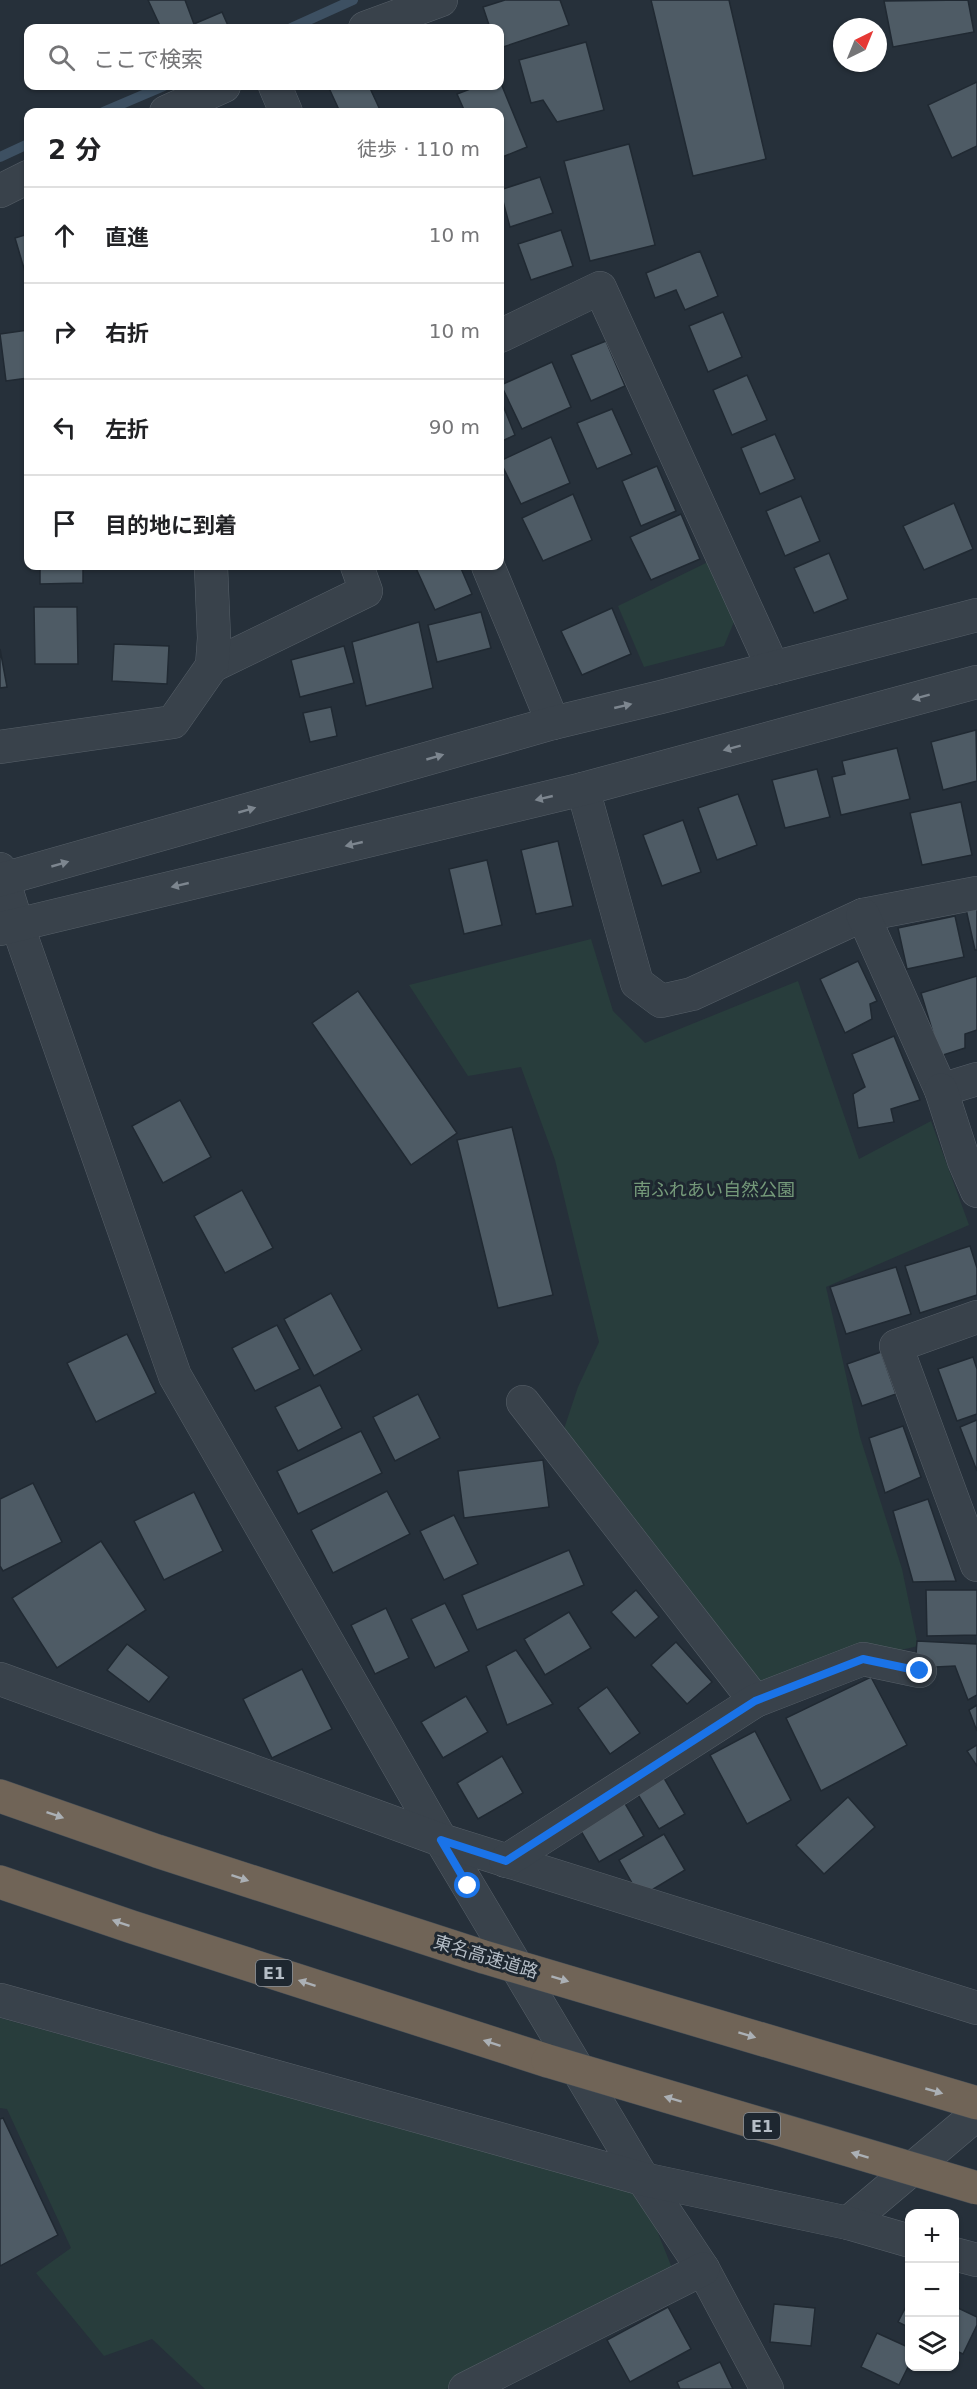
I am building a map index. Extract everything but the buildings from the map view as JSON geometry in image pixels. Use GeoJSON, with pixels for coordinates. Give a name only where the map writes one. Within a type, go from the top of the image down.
{"type":"FeatureCollection","features":[{"type":"Feature","properties":{"kind":"highway","name":"東名高速道路"},"geometry":{"type":"LineString","coordinates":[[0,1796],[157,1851],[484,1957],[977,2103]]}},
{"type":"Feature","properties":{"kind":"highway","name":"E1"},"geometry":{"type":"LineString","coordinates":[[0,1882],[548,2061],[977,2188]]}},
{"type":"Feature","properties":{"kind":"street"},"geometry":{"type":"LineString","coordinates":[[376,24],[441,0]]}},
{"type":"Feature","properties":{"kind":"street"},"geometry":{"type":"LineString","coordinates":[[175,108],[215,90]]}},
{"type":"Feature","properties":{"kind":"street"},"geometry":{"type":"LineString","coordinates":[[277,90],[284,108]]}},
{"type":"Feature","properties":{"kind":"street"},"geometry":{"type":"LineString","coordinates":[[0,191],[24,179]]}},
{"type":"Feature","properties":{"kind":"street"},"geometry":{"type":"LineString","coordinates":[[504,334],[600,288],[773,668]]}},
{"type":"Feature","properties":{"kind":"street"},"geometry":{"type":"LineString","coordinates":[[211,570],[214,638],[212,666]]}},
{"type":"Feature","properties":{"kind":"street"},"geometry":{"type":"LineString","coordinates":[[0,747],[173,722],[212,666],[366,591],[358,570]]}},
{"type":"Feature","properties":{"kind":"street"},"geometry":{"type":"LineString","coordinates":[[490,570],[553,723]]}},
{"type":"Feature","properties":{"kind":"street"},"geometry":{"type":"LineString","coordinates":[[767,2389],[703,2268],[643,2180],[441,1840],[175,1376],[8,927],[1,876],[553,723],[977,615]]}},
{"type":"Feature","properties":{"kind":"street"},"geometry":{"type":"LineString","coordinates":[[8,927],[583,789],[977,682]]}},
{"type":"Feature","properties":{"kind":"street"},"geometry":{"type":"LineString","coordinates":[[583,789],[638,983],[661,1001],[692,994],[863,915],[977,893]]}},
{"type":"Feature","properties":{"kind":"street"},"geometry":{"type":"LineString","coordinates":[[863,915],[941,1090],[964,1161],[977,1191]]}},
{"type":"Feature","properties":{"kind":"street"},"geometry":{"type":"LineString","coordinates":[[941,1090],[977,1079]]}},
{"type":"Feature","properties":{"kind":"street"},"geometry":{"type":"LineString","coordinates":[[977,1317],[897,1346],[977,1565]]}},
{"type":"Feature","properties":{"kind":"street"},"geometry":{"type":"LineString","coordinates":[[523,1402],[755,1701]]}},
{"type":"Feature","properties":{"kind":"street"},"geometry":{"type":"LineString","coordinates":[[506,1861],[755,1701],[863,1659],[920,1671]]}},
{"type":"Feature","properties":{"kind":"street"},"geometry":{"type":"LineString","coordinates":[[0,1679],[441,1840],[977,2008]]}},
{"type":"Feature","properties":{"kind":"street"},"geometry":{"type":"LineString","coordinates":[[0,2000],[643,2180],[848,2223],[905,2240]]}},
{"type":"Feature","properties":{"kind":"street"},"geometry":{"type":"LineString","coordinates":[[848,2223],[977,2114]]}},
{"type":"Feature","properties":{"kind":"street"},"geometry":{"type":"LineString","coordinates":[[959,2255],[977,2260]]}},
{"type":"Feature","properties":{"kind":"street"},"geometry":{"type":"LineString","coordinates":[[465,2389],[703,2268]]}},
{"type":"Feature","properties":{"kind":"green space"},"geometry":{"type":"Polygon","coordinates":[[[710,561],[736,617],[724,646],[644,667],[618,606],[710,561]]]}},
{"type":"Feature","properties":{"kind":"green space","name":"南ふれあい自然公園"},"geometry":{"type":"Polygon","coordinates":[[[591,939],[613,1011],[645,1043],[798,981],[859,1159],[931,1121],[969,1225],[826,1287],[860,1437],[902,1569],[918,1646],[863,1659],[755,1701],[558,1447],[578,1387],[599,1342],[555,1160],[521,1067],[468,1076],[409,985],[591,939]]]}},
{"type":"Feature","properties":{"kind":"green space"},"geometry":{"type":"Polygon","coordinates":[[[0,2018],[642,2193],[674,2273],[446,2389],[205,2389],[152,2339],[104,2356],[36,2273],[71,2248],[7,2109],[0,2108],[0,2018]]]}},
{"type":"Feature","properties":{"kind":"waterway"},"geometry":{"type":"LineString","coordinates":[[300,24],[353,0]]}},
{"type":"Feature","properties":{"kind":"waterway"},"geometry":{"type":"LineString","coordinates":[[112,108],[155,90]]}},
{"type":"Feature","properties":{"kind":"waterway"},"geometry":{"type":"LineString","coordinates":[[0,157],[24,146]]}},
{"type":"Feature","properties":{"kind":"route"},"geometry":{"type":"LineString","coordinates":[[468,1886],[441,1840],[506,1861],[755,1701],[863,1659],[920,1671]]}}]}
